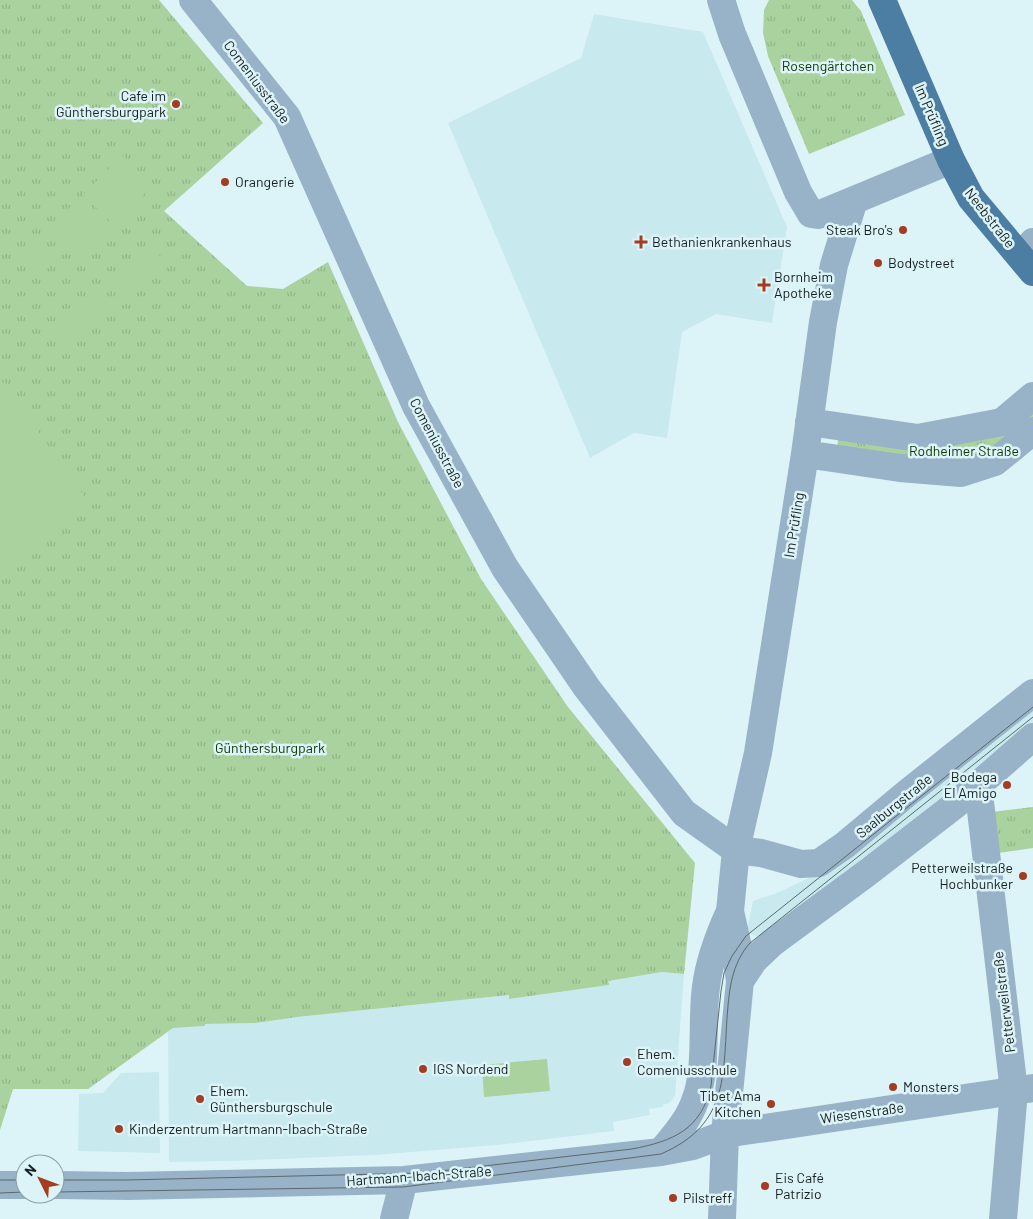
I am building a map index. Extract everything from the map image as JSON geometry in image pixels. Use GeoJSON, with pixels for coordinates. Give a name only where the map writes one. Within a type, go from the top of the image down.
{"type":"FeatureCollection","features":[{"type":"Feature","properties":{"kind":"main road","name":"Im Prüfling"},"geometry":{"type":"LineString","coordinates":[[882,0],[951,160]]}},
{"type":"Feature","properties":{"kind":"main road","name":"Neebstraße"},"geometry":{"type":"LineString","coordinates":[[951,160],[971,198],[1029,257]]}},
{"type":"Feature","properties":{"kind":"street","name":"Comeniusstraße"},"geometry":{"type":"LineString","coordinates":[[193,0],[287,117],[416,406],[505,568],[587,688],[684,813],[736,850]]}},
{"type":"Feature","properties":{"kind":"street","name":"Im Prüfling"},"geometry":{"type":"LineString","coordinates":[[721,0],[732,34],[798,192],[811,214],[818,215],[951,160]]}},
{"type":"Feature","properties":{"kind":"street","name":"Im Prüfling"},"geometry":{"type":"LineString","coordinates":[[730,911],[736,850],[758,752],[805,454],[823,322],[834,265],[854,200]]}},
{"type":"Feature","properties":{"kind":"street"},"geometry":{"type":"LineString","coordinates":[[809,422],[918,438],[1002,422],[1033,396]]}},
{"type":"Feature","properties":{"kind":"street"},"geometry":{"type":"LineString","coordinates":[[805,454],[900,468],[961,473],[995,462],[1033,431]]}},
{"type":"Feature","properties":{"kind":"street","name":"Saalburgstraße"},"geometry":{"type":"LineString","coordinates":[[736,850],[801,864],[819,862],[845,845],[1033,693]]}},
{"type":"Feature","properties":{"kind":"street"},"geometry":{"type":"LineString","coordinates":[[740,981],[754,960],[772,943],[955,805],[1033,737]]}},
{"type":"Feature","properties":{"kind":"street","name":"Petterweilstraße"},"geometry":{"type":"LineString","coordinates":[[978,785],[1024,1090],[1003,1219]]}},
{"type":"Feature","properties":{"kind":"street"},"geometry":{"type":"LineString","coordinates":[[730,911],[746,936],[754,940],[772,943]]}},
{"type":"Feature","properties":{"kind":"street"},"geometry":{"type":"LineString","coordinates":[[722,1219],[724,1117],[740,981],[737,961],[738,947],[730,911]]}},
{"type":"Feature","properties":{"kind":"street"},"geometry":{"type":"LineString","coordinates":[[661,1152],[690,1114],[696,1099],[701,1075],[706,987],[718,936],[730,911]]}},
{"type":"Feature","properties":{"kind":"street"},"geometry":{"type":"LineString","coordinates":[[701,1075],[724,1117]]}},
{"type":"Feature","properties":{"kind":"street","name":"Wiesenstraße"},"geometry":{"type":"LineString","coordinates":[[693,1146],[724,1117],[1024,1090]]}},
{"type":"Feature","properties":{"kind":"street","name":"Hartmann-Ibach-Straße"},"geometry":{"type":"LineString","coordinates":[[65,1185],[128,1186],[404,1180],[661,1152],[693,1146]]}},
{"type":"Feature","properties":{"kind":"street"},"geometry":{"type":"LineString","coordinates":[[394,1219],[404,1180]]}},
{"type":"Feature","properties":{"kind":"street"},"geometry":{"type":"LineString","coordinates":[[0,1185],[15,1185]]}},
{"type":"Feature","properties":{"kind":"shaded area","name":"Bethanienkrankenhaus"},"geometry":{"type":"Polygon","coordinates":[[[594,14],[703,32],[787,227],[772,323],[716,314],[682,332],[667,438],[634,433],[590,458],[448,123],[581,58],[594,14]]]}},
{"type":"Feature","properties":{"kind":"shaded area"},"geometry":{"type":"Polygon","coordinates":[[[1033,700],[1033,725],[958,789],[760,937],[752,935],[747,931],[753,901],[777,893],[809,878],[833,862],[1033,700]]]}},
{"type":"Feature","properties":{"kind":"shaded area","name":"IGS Nordend"},"geometry":{"type":"Polygon","coordinates":[[[662,972],[684,974],[675,1096],[663,1107],[649,1109],[650,1115],[613,1122],[614,1131],[497,1145],[375,1155],[169,1162],[168,1032],[173,1028],[204,1026],[205,1024],[256,1023],[509,995],[510,999],[608,985],[608,981],[662,972]]]}},
{"type":"Feature","properties":{"kind":"shaded area","name":"Kinderzentrum Hartmann-Ibach-Straße"},"geometry":{"type":"Polygon","coordinates":[[[159,1072],[160,1153],[78,1151],[79,1094],[103,1093],[121,1073],[159,1072]]]}},
{"type":"Feature","properties":{"kind":"green space","name":"Günthersburgpark"},"geometry":{"type":"Polygon","coordinates":[[[0,0],[159,0],[263,123],[164,211],[247,286],[283,289],[328,262],[398,422],[481,579],[568,707],[695,863],[684,974],[662,972],[608,981],[609,985],[509,999],[509,995],[256,1023],[205,1024],[205,1026],[173,1028],[88,1089],[13,1089],[0,1130],[0,0]]]}},
{"type":"Feature","properties":{"kind":"green space","name":"Rosengärtchen"},"geometry":{"type":"Polygon","coordinates":[[[769,0],[852,0],[861,11],[905,115],[809,154],[768,56],[763,33],[764,10],[769,0]]]}},
{"type":"Feature","properties":{"kind":"green space"},"geometry":{"type":"Polygon","coordinates":[[[122,155],[153,185],[114,225],[83,195],[122,155]]]}},
{"type":"Feature","properties":{"kind":"green space"},"geometry":{"type":"Polygon","coordinates":[[[80,197],[111,228],[82,257],[51,227],[80,197]]]}},
{"type":"Feature","properties":{"kind":"green space"},"geometry":{"type":"Polygon","coordinates":[[[38,242],[57,259],[43,273],[24,256],[38,242]]]}},
{"type":"Feature","properties":{"kind":"green space"},"geometry":{"type":"Polygon","coordinates":[[[151,245],[166,264],[122,300],[106,280],[151,245]]]}},
{"type":"Feature","properties":{"kind":"green space"},"geometry":{"type":"Polygon","coordinates":[[[94,291],[110,311],[66,346],[50,327],[94,291]]]}},
{"type":"Feature","properties":{"kind":"green space"},"geometry":{"type":"Polygon","coordinates":[[[0,378],[92,507],[0,566],[0,378]]]}},
{"type":"Feature","properties":{"kind":"green space","name":"Rodheimer Straße"},"geometry":{"type":"Polygon","coordinates":[[[1033,405],[1033,425],[975,464],[836,454],[839,433],[905,445],[1033,405]]]}},
{"type":"Feature","properties":{"kind":"green space"},"geometry":{"type":"Polygon","coordinates":[[[1033,807],[1033,848],[998,853],[992,812],[1033,807]]]}},
{"type":"Feature","properties":{"kind":"green space"},"geometry":{"type":"Polygon","coordinates":[[[547,1059],[550,1091],[484,1097],[482,1065],[547,1059]]]}},
{"type":"Feature","properties":{"kind":"tram line"},"geometry":{"type":"LineString","coordinates":[[65,1180],[423,1173],[632,1149],[672,1137],[692,1123],[706,1101],[711,1086],[724,973],[732,956],[746,936],[1033,707]]}},
{"type":"Feature","properties":{"kind":"tram line"},"geometry":{"type":"LineString","coordinates":[[65,1192],[403,1187],[661,1154],[684,1141],[701,1127],[712,1111],[719,1093],[723,1074],[730,989],[740,957],[750,943],[1033,717]]}},
{"type":"Feature","properties":{"kind":"tram line"},"geometry":{"type":"LineString","coordinates":[[0,1180],[15,1180]]}},
{"type":"Feature","properties":{"kind":"tram line"},"geometry":{"type":"LineString","coordinates":[[0,1193],[15,1192]]}},
{"type":"Feature","properties":{"kind":"place","name":"Cafe im Günthersburgpark"},"geometry":{"type":"Point","coordinates":[176,104]}},
{"type":"Feature","properties":{"kind":"place","name":"Orangerie"},"geometry":{"type":"Point","coordinates":[225,182]}},
{"type":"Feature","properties":{"kind":"place","name":"Steak Bro's"},"geometry":{"type":"Point","coordinates":[903,230]}},
{"type":"Feature","properties":{"kind":"place","name":"Bethanienkrankenhaus"},"geometry":{"type":"Point","coordinates":[641,242]}},
{"type":"Feature","properties":{"kind":"place","name":"Bodystreet"},"geometry":{"type":"Point","coordinates":[878,263]}},
{"type":"Feature","properties":{"kind":"place","name":"Bornheim Apotheke"},"geometry":{"type":"Point","coordinates":[764,285]}},
{"type":"Feature","properties":{"kind":"place","name":"Bodega El Amigo"},"geometry":{"type":"Point","coordinates":[1007,785]}},
{"type":"Feature","properties":{"kind":"place","name":"Petterweilstraße Hochbunker"},"geometry":{"type":"Point","coordinates":[1023,876]}},
{"type":"Feature","properties":{"kind":"place","name":"Ehem. Comeniusschule"},"geometry":{"type":"Point","coordinates":[627,1062]}},
{"type":"Feature","properties":{"kind":"place","name":"IGS Nordend"},"geometry":{"type":"Point","coordinates":[423,1069]}},
{"type":"Feature","properties":{"kind":"place","name":"Monsters"},"geometry":{"type":"Point","coordinates":[893,1087]}},
{"type":"Feature","properties":{"kind":"place","name":"Ehem. Günthersburgschule"},"geometry":{"type":"Point","coordinates":[200,1099]}},
{"type":"Feature","properties":{"kind":"place","name":"Tibet Ama Kitchen"},"geometry":{"type":"Point","coordinates":[771,1104]}},
{"type":"Feature","properties":{"kind":"place","name":"Kinderzentrum Hartmann-Ibach-Straße"},"geometry":{"type":"Point","coordinates":[119,1129]}},
{"type":"Feature","properties":{"kind":"place","name":"Eis Café Patrizio"},"geometry":{"type":"Point","coordinates":[765,1186]}},
{"type":"Feature","properties":{"kind":"place","name":"Pilstreff"},"geometry":{"type":"Point","coordinates":[673,1198]}}]}
